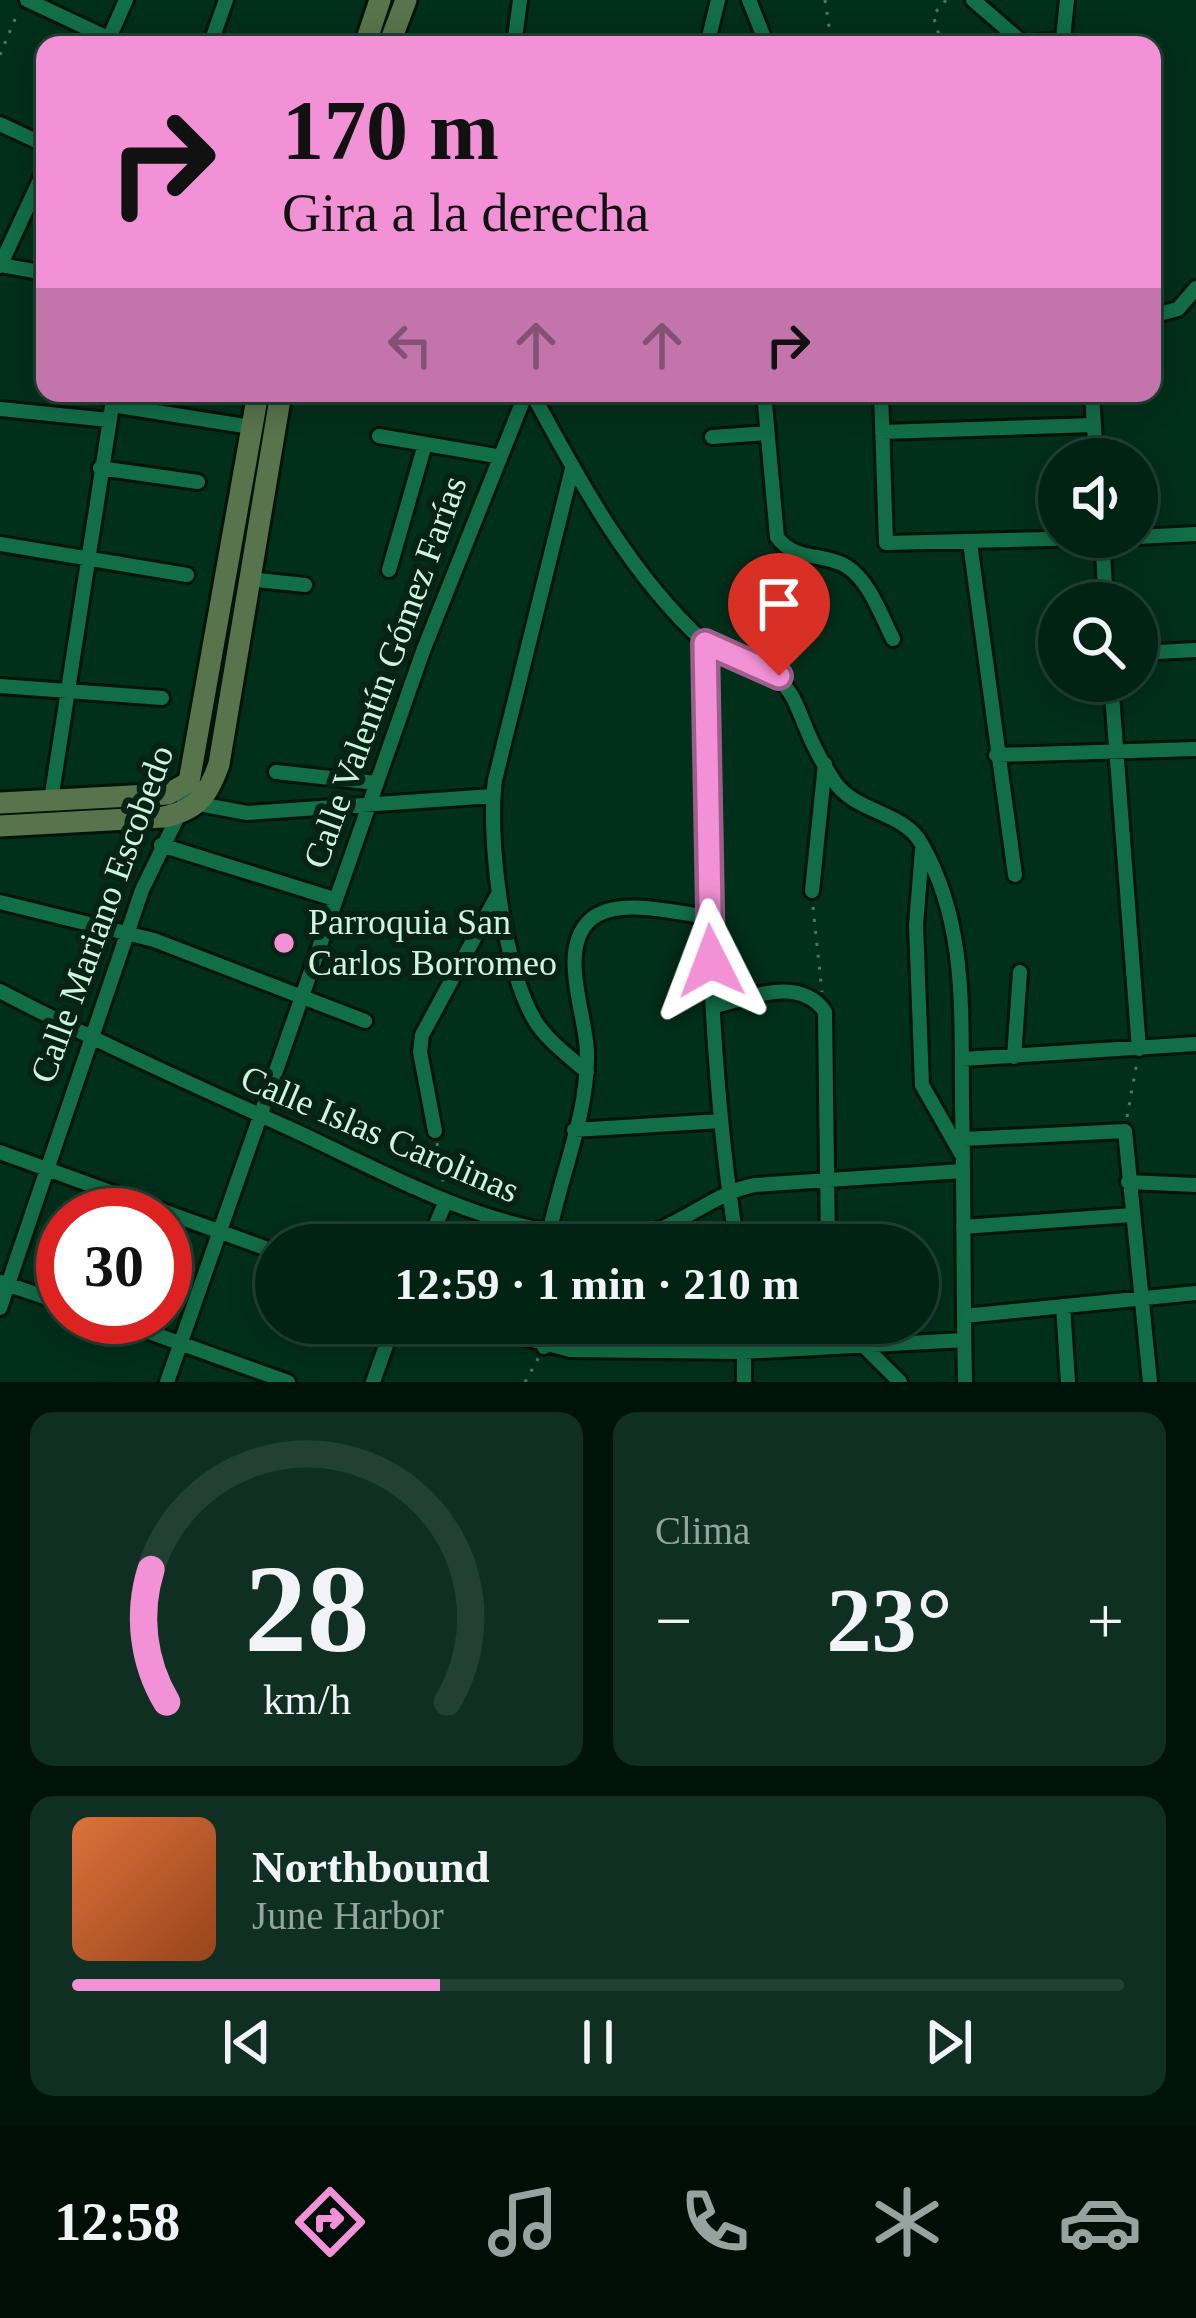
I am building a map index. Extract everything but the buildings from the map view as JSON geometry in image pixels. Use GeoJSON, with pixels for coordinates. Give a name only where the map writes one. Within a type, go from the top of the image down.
{"type":"FeatureCollection","features":[{"type":"Feature","properties":{"kind":"main road"},"geometry":{"type":"LineString","coordinates":[[368,36],[380,0]]}},
{"type":"Feature","properties":{"kind":"main road"},"geometry":{"type":"LineString","coordinates":[[392,36],[406,0]]}},
{"type":"Feature","properties":{"kind":"main road","name":"Calle Mariano Escobedo"},"geometry":{"type":"LineString","coordinates":[[189,782],[256,402]]}},
{"type":"Feature","properties":{"kind":"main road","name":"Calle Mariano Escobedo"},"geometry":{"type":"LineString","coordinates":[[189,809],[218,764],[279,402]]}},
{"type":"Feature","properties":{"kind":"main road"},"geometry":{"type":"LineString","coordinates":[[0,803],[169,794],[189,782]]}},
{"type":"Feature","properties":{"kind":"main road"},"geometry":{"type":"LineString","coordinates":[[0,826],[189,809]]}},
{"type":"Feature","properties":{"kind":"street"},"geometry":{"type":"LineString","coordinates":[[25,0],[98,36]]}},
{"type":"Feature","properties":{"kind":"street"},"geometry":{"type":"LineString","coordinates":[[114,36],[126,0]]}},
{"type":"Feature","properties":{"kind":"street"},"geometry":{"type":"LineString","coordinates":[[213,36],[226,0]]}},
{"type":"Feature","properties":{"kind":"street"},"geometry":{"type":"LineString","coordinates":[[515,36],[520,0]]}},
{"type":"Feature","properties":{"kind":"street"},"geometry":{"type":"LineString","coordinates":[[708,36],[718,0]]}},
{"type":"Feature","properties":{"kind":"street"},"geometry":{"type":"LineString","coordinates":[[749,0],[763,36]]}},
{"type":"Feature","properties":{"kind":"street"},"geometry":{"type":"LineString","coordinates":[[973,0],[1015,36]]}},
{"type":"Feature","properties":{"kind":"street"},"geometry":{"type":"LineString","coordinates":[[1063,36],[1067,0]]}},
{"type":"Feature","properties":{"kind":"street"},"geometry":{"type":"LineString","coordinates":[[0,124],[36,141]]}},
{"type":"Feature","properties":{"kind":"street"},"geometry":{"type":"LineString","coordinates":[[36,189],[0,265],[36,271]]}},
{"type":"Feature","properties":{"kind":"street"},"geometry":{"type":"LineString","coordinates":[[1161,314],[1178,309],[1196,288]]}},
{"type":"Feature","properties":{"kind":"street","name":"Calle Valentín Gómez Farías"},"geometry":{"type":"LineString","coordinates":[[192,1307],[369,802],[496,456],[524,402]]}},
{"type":"Feature","properties":{"kind":"street"},"geometry":{"type":"LineString","coordinates":[[534,402],[572,469],[650,584],[705,643],[779,676],[847,797],[902,825],[923,845],[950,907],[958,944],[964,1382]]}},
{"type":"Feature","properties":{"kind":"street"},"geometry":{"type":"LineString","coordinates":[[765,402],[777,537],[790,551],[834,561],[859,577],[893,639]]}},
{"type":"Feature","properties":{"kind":"street"},"geometry":{"type":"LineString","coordinates":[[881,402],[886,543],[1038,540]]}},
{"type":"Feature","properties":{"kind":"street"},"geometry":{"type":"LineString","coordinates":[[1093,402],[1095,438]]}},
{"type":"Feature","properties":{"kind":"street"},"geometry":{"type":"LineString","coordinates":[[0,409],[111,406],[251,427]]}},
{"type":"Feature","properties":{"kind":"street"},"geometry":{"type":"LineString","coordinates":[[51,800],[111,406]]}},
{"type":"Feature","properties":{"kind":"street"},"geometry":{"type":"LineString","coordinates":[[882,432],[1094,425]]}},
{"type":"Feature","properties":{"kind":"street"},"geometry":{"type":"LineString","coordinates":[[712,437],[767,433]]}},
{"type":"Feature","properties":{"kind":"street"},"geometry":{"type":"LineString","coordinates":[[379,436],[496,456]]}},
{"type":"Feature","properties":{"kind":"street"},"geometry":{"type":"LineString","coordinates":[[389,570],[425,443]]}},
{"type":"Feature","properties":{"kind":"street"},"geometry":{"type":"LineString","coordinates":[[100,468],[198,482]]}},
{"type":"Feature","properties":{"kind":"street"},"geometry":{"type":"LineString","coordinates":[[572,469],[493,796],[499,894],[535,1022],[586,1072]]}},
{"type":"Feature","properties":{"kind":"street"},"geometry":{"type":"LineString","coordinates":[[1158,536],[1196,534]]}},
{"type":"Feature","properties":{"kind":"street"},"geometry":{"type":"LineString","coordinates":[[970,543],[1015,875]]}},
{"type":"Feature","properties":{"kind":"street"},"geometry":{"type":"LineString","coordinates":[[0,544],[187,575]]}},
{"type":"Feature","properties":{"kind":"street"},"geometry":{"type":"LineString","coordinates":[[248,579],[305,585]]}},
{"type":"Feature","properties":{"kind":"street"},"geometry":{"type":"LineString","coordinates":[[705,643],[708,916],[733,1224]]}},
{"type":"Feature","properties":{"kind":"street"},"geometry":{"type":"LineString","coordinates":[[1158,652],[1196,650]]}},
{"type":"Feature","properties":{"kind":"street"},"geometry":{"type":"LineString","coordinates":[[0,686],[162,698]]}},
{"type":"Feature","properties":{"kind":"street"},"geometry":{"type":"LineString","coordinates":[[1112,702],[1139,1049]]}},
{"type":"Feature","properties":{"kind":"street"},"geometry":{"type":"LineString","coordinates":[[996,754],[1196,749]]}},
{"type":"Feature","properties":{"kind":"street"},"geometry":{"type":"LineString","coordinates":[[812,891],[825,764]]}},
{"type":"Feature","properties":{"kind":"street"},"geometry":{"type":"LineString","coordinates":[[276,772],[376,784]]}},
{"type":"Feature","properties":{"kind":"street","name":"Calle Mariano Escobedo"},"geometry":{"type":"LineString","coordinates":[[0,1308],[4,1283],[128,932],[161,845],[189,809],[189,782]]}},
{"type":"Feature","properties":{"kind":"street"},"geometry":{"type":"LineString","coordinates":[[189,809],[247,813],[493,796]]}},
{"type":"Feature","properties":{"kind":"street"},"geometry":{"type":"LineString","coordinates":[[161,845],[334,899]]}},
{"type":"Feature","properties":{"kind":"street"},"geometry":{"type":"LineString","coordinates":[[923,845],[916,925],[922,1085],[963,1164]]}},
{"type":"Feature","properties":{"kind":"street"},"geometry":{"type":"LineString","coordinates":[[435,1131],[419,1052],[422,1035],[499,894]]}},
{"type":"Feature","properties":{"kind":"street"},"geometry":{"type":"LineString","coordinates":[[0,902],[128,932],[365,1021]]}},
{"type":"Feature","properties":{"kind":"street"},"geometry":{"type":"LineString","coordinates":[[552,1224],[586,1072],[575,975],[585,924],[598,913],[639,909],[708,916]]}},
{"type":"Feature","properties":{"kind":"street"},"geometry":{"type":"LineString","coordinates":[[1014,1057],[1020,972]]}},
{"type":"Feature","properties":{"kind":"street","name":"Calle Islas Carolinas"},"geometry":{"type":"LineString","coordinates":[[0,991],[90,1038],[446,1201],[508,1224]]}},
{"type":"Feature","properties":{"kind":"street"},"geometry":{"type":"LineString","coordinates":[[714,1006],[782,991],[815,998],[824,1012],[828,1224]]}},
{"type":"Feature","properties":{"kind":"street"},"geometry":{"type":"LineString","coordinates":[[963,1059],[1196,1044]]}},
{"type":"Feature","properties":{"kind":"street"},"geometry":{"type":"LineString","coordinates":[[574,1130],[722,1121]]}},
{"type":"Feature","properties":{"kind":"street"},"geometry":{"type":"LineString","coordinates":[[964,1139],[1125,1131],[1150,1382]]}},
{"type":"Feature","properties":{"kind":"street"},"geometry":{"type":"LineString","coordinates":[[0,1152],[255,1245]]}},
{"type":"Feature","properties":{"kind":"street","name":"Calle Islas Carolinas"},"geometry":{"type":"LineString","coordinates":[[662,1224],[728,1192],[963,1164]]}},
{"type":"Feature","properties":{"kind":"street"},"geometry":{"type":"LineString","coordinates":[[1128,1182],[1196,1186]]}},
{"type":"Feature","properties":{"kind":"street"},"geometry":{"type":"LineString","coordinates":[[436,1224],[446,1201]]}},
{"type":"Feature","properties":{"kind":"street"},"geometry":{"type":"LineString","coordinates":[[963,1227],[1132,1215]]}},
{"type":"Feature","properties":{"kind":"street"},"geometry":{"type":"LineString","coordinates":[[4,1283],[36,1294]]}},
{"type":"Feature","properties":{"kind":"street"},"geometry":{"type":"LineString","coordinates":[[964,1316],[1196,1293]]}},
{"type":"Feature","properties":{"kind":"street"},"geometry":{"type":"LineString","coordinates":[[1063,1306],[1068,1382]]}},
{"type":"Feature","properties":{"kind":"street"},"geometry":{"type":"LineString","coordinates":[[534,1344],[743,1352],[964,1340]]}},
{"type":"Feature","properties":{"kind":"street","name":"Calle Valentín Gómez Farías"},"geometry":{"type":"LineString","coordinates":[[167,1382],[180,1344]]}},
{"type":"Feature","properties":{"kind":"street"},"geometry":{"type":"LineString","coordinates":[[189,1344],[288,1382]]}},
{"type":"Feature","properties":{"kind":"street"},"geometry":{"type":"LineString","coordinates":[[373,1382],[387,1344]]}},
{"type":"Feature","properties":{"kind":"street"},"geometry":{"type":"LineString","coordinates":[[743,1344],[744,1382]]}},
{"type":"Feature","properties":{"kind":"street"},"geometry":{"type":"LineString","coordinates":[[862,1345],[900,1382]]}},
{"type":"Feature","properties":{"kind":"path"},"geometry":{"type":"LineString","coordinates":[[0,55],[25,0]]}},
{"type":"Feature","properties":{"kind":"path"},"geometry":{"type":"LineString","coordinates":[[825,0],[831,36]]}},
{"type":"Feature","properties":{"kind":"path"},"geometry":{"type":"LineString","coordinates":[[939,36],[933,15],[946,0]]}},
{"type":"Feature","properties":{"kind":"path"},"geometry":{"type":"LineString","coordinates":[[812,891],[824,1012]]}},
{"type":"Feature","properties":{"kind":"path"},"geometry":{"type":"LineString","coordinates":[[1125,1131],[1139,1049]]}},
{"type":"Feature","properties":{"kind":"path"},"geometry":{"type":"LineString","coordinates":[[435,1131],[446,1201]]}},
{"type":"Feature","properties":{"kind":"path"},"geometry":{"type":"LineString","coordinates":[[525,1382],[544,1347]]}},
{"type":"Feature","properties":{"kind":"place","name":"Parroquia San Carlos Borromeo"},"geometry":{"type":"Point","coordinates":[284,943]}},
{"type":"Feature","properties":{"kind":"route"},"geometry":{"type":"LineString","coordinates":[[711,961],[705,643],[779,676]]}}]}
